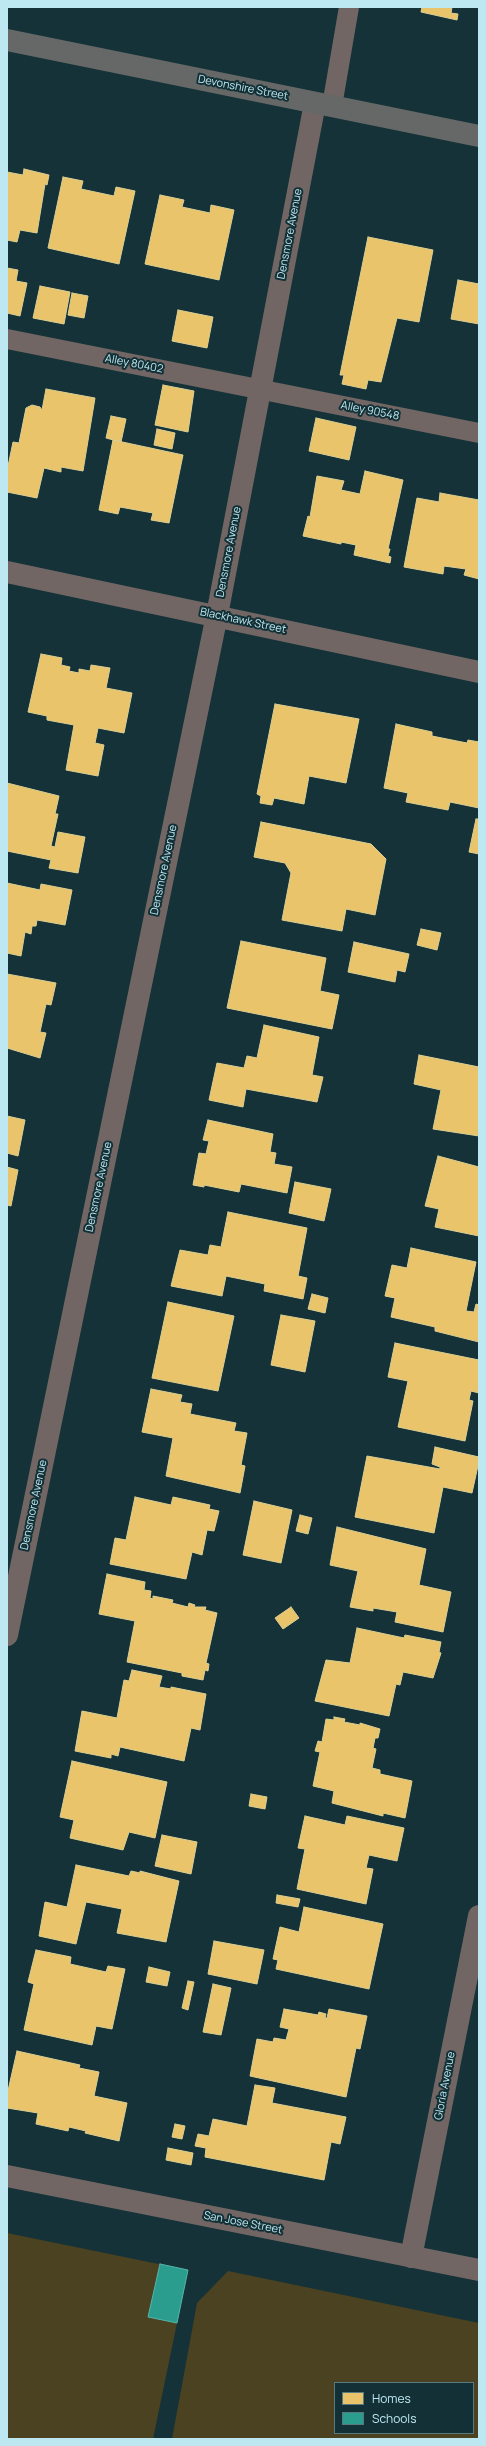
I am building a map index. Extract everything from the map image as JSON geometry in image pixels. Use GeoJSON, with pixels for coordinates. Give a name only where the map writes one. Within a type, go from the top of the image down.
{"type":"FeatureCollection","features":[{"type":"Feature","properties":{"kind":"main road","name":"Devonshire Street"},"geometry":{"type":"LineString","coordinates":[[7,40],[479,136]]}},
{"type":"Feature","properties":{"kind":"street","name":"Densmore Avenue"},"geometry":{"type":"LineString","coordinates":[[7,1635],[217,615],[260,389],[323,104]]}},
{"type":"Feature","properties":{"kind":"street","name":"Blackhawk Street"},"geometry":{"type":"LineString","coordinates":[[7,572],[217,615],[479,672]]}},
{"type":"Feature","properties":{"kind":"street","name":"Gloria Avenue"},"geometry":{"type":"LineString","coordinates":[[411,2256],[479,1916]]}},
{"type":"Feature","properties":{"kind":"street","name":"San Jose Street"},"geometry":{"type":"LineString","coordinates":[[7,2176],[479,2270]]}},
{"type":"Feature","properties":{"kind":"lane"},"geometry":{"type":"LineString","coordinates":[[323,104],[349,7]]}},
{"type":"Feature","properties":{"kind":"lane","name":"Alley 80402"},"geometry":{"type":"LineString","coordinates":[[7,339],[260,389]]}},
{"type":"Feature","properties":{"kind":"lane","name":"Alley 90548"},"geometry":{"type":"LineString","coordinates":[[260,389],[479,433]]}},
{"type":"Feature","properties":{"kind":"shaded area"},"geometry":{"type":"Polygon","coordinates":[[[7,2233],[188,2270],[153,2439],[7,2439],[7,2233]]]}},
{"type":"Feature","properties":{"kind":"shaded area"},"geometry":{"type":"Polygon","coordinates":[[[228,2271],[479,2323],[479,2439],[172,2439],[197,2303],[228,2271]]]}},
{"type":"Feature","properties":{"kind":"building: Homes"},"geometry":{"type":"Polygon","coordinates":[[[422,7],[452,7],[451,13],[458,14],[457,20],[421,12],[422,7]]]}},
{"type":"Feature","properties":{"kind":"building: Homes"},"geometry":{"type":"Polygon","coordinates":[[[24,169],[49,175],[47,185],[45,184],[37,233],[20,230],[17,242],[7,240],[7,172],[23,175],[24,169]]]}},
{"type":"Feature","properties":{"kind":"building: Homes"},"geometry":{"type":"Polygon","coordinates":[[[63,177],[83,181],[81,189],[114,196],[116,187],[135,191],[119,264],[48,248],[63,177]]]}},
{"type":"Feature","properties":{"kind":"building: Homes"},"geometry":{"type":"Polygon","coordinates":[[[160,195],[184,200],[182,207],[210,213],[211,205],[234,210],[219,280],[145,264],[160,195]]]}},
{"type":"Feature","properties":{"kind":"building: Homes"},"geometry":{"type":"Polygon","coordinates":[[[368,237],[433,250],[419,322],[397,318],[381,382],[368,380],[366,389],[342,384],[344,375],[340,375],[368,237]]]}},
{"type":"Feature","properties":{"kind":"building: Homes"},"geometry":{"type":"Polygon","coordinates":[[[7,268],[18,270],[16,281],[27,283],[20,316],[7,313],[7,268]]]}},
{"type":"Feature","properties":{"kind":"building: Homes"},"geometry":{"type":"Polygon","coordinates":[[[458,280],[479,284],[479,324],[451,319],[458,280]]]}},
{"type":"Feature","properties":{"kind":"building: Homes"},"geometry":{"type":"Polygon","coordinates":[[[40,286],[70,292],[64,324],[33,318],[40,286]]]}},
{"type":"Feature","properties":{"kind":"building: Homes"},"geometry":{"type":"Polygon","coordinates":[[[72,293],[88,296],[84,318],[68,315],[72,293]]]}},
{"type":"Feature","properties":{"kind":"building: Homes"},"geometry":{"type":"Polygon","coordinates":[[[178,310],[213,317],[207,348],[172,341],[178,310]]]}},
{"type":"Feature","properties":{"kind":"building: Homes"},"geometry":{"type":"Polygon","coordinates":[[[163,385],[194,391],[188,432],[155,425],[163,385]]]}},
{"type":"Feature","properties":{"kind":"building: Homes"},"geometry":{"type":"Polygon","coordinates":[[[46,389],[95,398],[83,471],[61,467],[61,472],[44,468],[37,498],[7,492],[7,471],[13,442],[19,443],[26,408],[32,405],[40,407],[42,410],[46,389]]]}},
{"type":"Feature","properties":{"kind":"building: Homes"},"geometry":{"type":"Polygon","coordinates":[[[111,416],[126,419],[121,442],[106,438],[111,416]]]}},
{"type":"Feature","properties":{"kind":"building: Homes"},"geometry":{"type":"Polygon","coordinates":[[[316,418],[356,427],[349,460],[309,451],[316,418]]]}},
{"type":"Feature","properties":{"kind":"building: Homes"},"geometry":{"type":"Polygon","coordinates":[[[157,429],[175,433],[172,449],[154,445],[157,429]]]}},
{"type":"Feature","properties":{"kind":"building: Homes"},"geometry":{"type":"Polygon","coordinates":[[[113,440],[183,455],[169,523],[151,520],[153,513],[120,507],[118,514],[99,510],[113,440]]]}},
{"type":"Feature","properties":{"kind":"building: Homes"},"geometry":{"type":"Polygon","coordinates":[[[365,471],[403,480],[388,549],[390,549],[388,556],[391,557],[390,563],[354,555],[356,545],[341,542],[341,544],[303,536],[308,516],[310,517],[317,476],[344,481],[341,490],[360,494],[365,471]]]}},
{"type":"Feature","properties":{"kind":"building: Homes"},"geometry":{"type":"Polygon","coordinates":[[[440,493],[479,500],[479,579],[464,575],[466,569],[444,566],[443,574],[404,567],[417,498],[439,502],[440,493]]]}},
{"type":"Feature","properties":{"kind":"building: Homes"},"geometry":{"type":"Polygon","coordinates":[[[41,654],[62,658],[61,665],[70,667],[69,671],[79,673],[79,669],[90,671],[91,665],[110,668],[106,688],[132,693],[124,733],[98,728],[95,743],[104,745],[98,776],[66,770],[74,725],[47,720],[47,716],[28,712],[41,654]]]}},
{"type":"Feature","properties":{"kind":"building: Homes"},"geometry":{"type":"Polygon","coordinates":[[[275,704],[359,719],[346,783],[309,776],[304,804],[274,798],[272,805],[260,803],[261,796],[257,794],[275,704]]]}},
{"type":"Feature","properties":{"kind":"building: Homes"},"geometry":{"type":"Polygon","coordinates":[[[396,724],[432,732],[432,736],[467,743],[468,740],[479,742],[479,808],[450,802],[448,810],[406,802],[408,793],[384,788],[396,724]]]}},
{"type":"Feature","properties":{"kind":"building: Homes"},"geometry":{"type":"Polygon","coordinates":[[[7,783],[59,796],[55,814],[58,814],[51,846],[55,847],[58,832],[85,837],[78,873],[49,868],[51,860],[7,851],[7,783]]]}},
{"type":"Feature","properties":{"kind":"building: Homes"},"geometry":{"type":"Polygon","coordinates":[[[476,819],[479,819],[479,854],[469,852],[476,819]]]}},
{"type":"Feature","properties":{"kind":"building: Homes"},"geometry":{"type":"Polygon","coordinates":[[[261,822],[371,844],[386,859],[375,915],[346,909],[342,931],[282,920],[291,873],[285,863],[254,857],[261,822]]]}},
{"type":"Feature","properties":{"kind":"building: Homes"},"geometry":{"type":"Polygon","coordinates":[[[7,883],[40,890],[41,884],[72,890],[65,925],[37,920],[36,926],[32,926],[31,934],[25,932],[21,956],[7,953],[7,883]]]}},
{"type":"Feature","properties":{"kind":"building: Homes"},"geometry":{"type":"Polygon","coordinates":[[[421,929],[441,933],[437,950],[417,945],[421,929]]]}},
{"type":"Feature","properties":{"kind":"building: Homes"},"geometry":{"type":"Polygon","coordinates":[[[241,941],[326,958],[320,991],[339,995],[332,1029],[227,1008],[241,941]]]}},
{"type":"Feature","properties":{"kind":"building: Homes"},"geometry":{"type":"Polygon","coordinates":[[[354,942],[409,954],[405,972],[397,970],[395,982],[348,972],[354,942]]]}},
{"type":"Feature","properties":{"kind":"building: Homes"},"geometry":{"type":"Polygon","coordinates":[[[7,974],[56,983],[51,1005],[46,1004],[40,1032],[46,1033],[40,1058],[7,1048],[7,974]]]}},
{"type":"Feature","properties":{"kind":"building: Homes"},"geometry":{"type":"Polygon","coordinates":[[[264,1025],[319,1037],[312,1075],[323,1077],[317,1102],[246,1089],[243,1107],[209,1100],[217,1063],[244,1068],[247,1056],[257,1058],[264,1025]]]}},
{"type":"Feature","properties":{"kind":"building: Homes"},"geometry":{"type":"Polygon","coordinates":[[[419,1055],[479,1067],[479,1136],[433,1129],[441,1090],[414,1084],[419,1055]]]}},
{"type":"Feature","properties":{"kind":"building: Homes"},"geometry":{"type":"Polygon","coordinates":[[[7,1116],[25,1120],[18,1156],[7,1153],[7,1116]]]}},
{"type":"Feature","properties":{"kind":"building: Homes"},"geometry":{"type":"Polygon","coordinates":[[[208,1120],[273,1134],[270,1152],[276,1153],[274,1164],[292,1167],[287,1193],[241,1184],[239,1192],[204,1185],[204,1187],[193,1185],[199,1153],[206,1154],[209,1141],[203,1140],[208,1120]]]}},
{"type":"Feature","properties":{"kind":"building: Homes"},"geometry":{"type":"Polygon","coordinates":[[[438,1156],[479,1167],[479,1236],[435,1227],[439,1209],[425,1206],[438,1156]]]}},
{"type":"Feature","properties":{"kind":"building: Homes"},"geometry":{"type":"Polygon","coordinates":[[[7,1167],[18,1170],[11,1206],[7,1205],[7,1167]]]}},
{"type":"Feature","properties":{"kind":"building: Homes"},"geometry":{"type":"Polygon","coordinates":[[[295,1182],[331,1189],[324,1221],[289,1213],[295,1182]]]}},
{"type":"Feature","properties":{"kind":"building: Homes"},"geometry":{"type":"Polygon","coordinates":[[[228,1212],[307,1228],[298,1276],[307,1278],[303,1299],[264,1291],[265,1284],[226,1276],[222,1296],[171,1286],[180,1250],[208,1255],[210,1245],[221,1247],[228,1212]]]}},
{"type":"Feature","properties":{"kind":"building: Homes"},"geometry":{"type":"Polygon","coordinates":[[[411,1248],[476,1262],[466,1311],[474,1312],[476,1304],[479,1305],[479,1342],[435,1331],[435,1327],[391,1317],[395,1298],[385,1296],[392,1265],[407,1268],[411,1248]]]}},
{"type":"Feature","properties":{"kind":"building: Homes"},"geometry":{"type":"Polygon","coordinates":[[[312,1294],[328,1298],[325,1313],[308,1309],[312,1294]]]}},
{"type":"Feature","properties":{"kind":"building: Homes"},"geometry":{"type":"Polygon","coordinates":[[[168,1302],[234,1316],[218,1391],[152,1378],[168,1302]]]}},
{"type":"Feature","properties":{"kind":"building: Homes"},"geometry":{"type":"Polygon","coordinates":[[[281,1315],[315,1321],[305,1372],[271,1365],[281,1315]]]}},
{"type":"Feature","properties":{"kind":"building: Homes"},"geometry":{"type":"Polygon","coordinates":[[[395,1343],[479,1360],[479,1393],[471,1391],[469,1400],[473,1401],[465,1441],[398,1427],[408,1381],[388,1377],[395,1343]]]}},
{"type":"Feature","properties":{"kind":"building: Homes"},"geometry":{"type":"Polygon","coordinates":[[[151,1389],[182,1395],[180,1402],[192,1404],[190,1414],[236,1423],[234,1431],[247,1433],[241,1465],[245,1466],[240,1493],[166,1476],[173,1438],[142,1432],[151,1389]]]}},
{"type":"Feature","properties":{"kind":"building: Homes"},"geometry":{"type":"Polygon","coordinates":[[[435,1447],[479,1457],[479,1461],[472,1493],[443,1487],[434,1533],[355,1517],[367,1456],[440,1469],[440,1467],[432,1464],[435,1447]]]}},
{"type":"Feature","properties":{"kind":"building: Homes"},"geometry":{"type":"Polygon","coordinates":[[[135,1497],[171,1505],[173,1497],[210,1505],[209,1509],[219,1511],[214,1531],[207,1530],[202,1555],[192,1552],[186,1579],[110,1564],[115,1538],[126,1540],[135,1497]]]}},
{"type":"Feature","properties":{"kind":"building: Homes"},"geometry":{"type":"Polygon","coordinates":[[[254,1501],[292,1510],[281,1563],[243,1555],[254,1501]]]}},
{"type":"Feature","properties":{"kind":"building: Homes"},"geometry":{"type":"Polygon","coordinates":[[[300,1515],[312,1518],[308,1534],[296,1531],[300,1515]]]}},
{"type":"Feature","properties":{"kind":"building: Homes"},"geometry":{"type":"Polygon","coordinates":[[[337,1527],[426,1549],[419,1585],[451,1592],[443,1632],[395,1622],[397,1612],[373,1608],[373,1611],[350,1607],[358,1571],[330,1565],[337,1527]]]}},
{"type":"Feature","properties":{"kind":"building: Homes"},"geometry":{"type":"Polygon","coordinates":[[[107,1574],[145,1582],[144,1590],[151,1591],[150,1598],[153,1599],[153,1596],[173,1600],[172,1603],[188,1607],[189,1603],[195,1605],[194,1607],[206,1607],[205,1610],[217,1613],[206,1663],[209,1664],[208,1671],[205,1670],[203,1680],[182,1676],[182,1673],[127,1662],[135,1621],[99,1614],[107,1574]]]}},
{"type":"Feature","properties":{"kind":"building: Homes"},"geometry":{"type":"Polygon","coordinates":[[[291,1607],[299,1618],[283,1629],[275,1618],[291,1607]]]}},
{"type":"Feature","properties":{"kind":"building: Homes"},"geometry":{"type":"Polygon","coordinates":[[[357,1628],[404,1638],[405,1635],[441,1642],[439,1652],[441,1653],[433,1678],[403,1672],[400,1685],[396,1684],[389,1716],[315,1701],[326,1660],[350,1663],[357,1628]]]}},
{"type":"Feature","properties":{"kind":"building: Homes"},"geometry":{"type":"Polygon","coordinates":[[[132,1670],[162,1676],[159,1687],[171,1689],[171,1687],[206,1694],[200,1730],[191,1728],[184,1761],[120,1747],[118,1756],[111,1754],[111,1758],[75,1751],[82,1711],[117,1718],[124,1680],[129,1681],[132,1670]]]}},
{"type":"Feature","properties":{"kind":"building: Homes"},"geometry":{"type":"Polygon","coordinates":[[[334,1717],[345,1719],[344,1722],[360,1725],[360,1723],[380,1729],[378,1738],[375,1738],[373,1748],[376,1749],[372,1768],[380,1770],[380,1774],[412,1781],[405,1818],[383,1813],[383,1816],[332,1803],[334,1791],[313,1786],[320,1752],[315,1751],[318,1741],[322,1742],[326,1719],[334,1720],[334,1717]]]}},
{"type":"Feature","properties":{"kind":"building: Homes"},"geometry":{"type":"Polygon","coordinates":[[[72,1761],[167,1782],[155,1838],[129,1832],[123,1850],[70,1838],[74,1820],[60,1817],[72,1761]]]}},
{"type":"Feature","properties":{"kind":"building: Homes"},"geometry":{"type":"Polygon","coordinates":[[[251,1794],[267,1797],[265,1809],[249,1806],[251,1794]]]}},
{"type":"Feature","properties":{"kind":"building: Homes"},"geometry":{"type":"Polygon","coordinates":[[[305,1816],[345,1825],[347,1816],[404,1828],[397,1861],[369,1855],[366,1868],[373,1869],[366,1904],[297,1889],[305,1849],[298,1848],[305,1816]]]}},
{"type":"Feature","properties":{"kind":"building: Homes"},"geometry":{"type":"Polygon","coordinates":[[[162,1835],[197,1842],[191,1874],[155,1866],[162,1835]]]}},
{"type":"Feature","properties":{"kind":"building: Homes"},"geometry":{"type":"Polygon","coordinates":[[[76,1865],[129,1876],[131,1871],[140,1873],[140,1871],[179,1881],[166,1942],[117,1933],[122,1909],[86,1902],[76,1944],[39,1936],[45,1902],[67,1907],[76,1865]]]}},
{"type":"Feature","properties":{"kind":"building: Homes"},"geometry":{"type":"Polygon","coordinates":[[[277,1895],[300,1899],[298,1907],[276,1903],[277,1895]]]}},
{"type":"Feature","properties":{"kind":"building: Homes"},"geometry":{"type":"Polygon","coordinates":[[[304,1907],[383,1924],[369,1989],[276,1969],[278,1960],[273,1959],[280,1927],[299,1932],[304,1907]]]}},
{"type":"Feature","properties":{"kind":"building: Homes"},"geometry":{"type":"Polygon","coordinates":[[[214,1941],[264,1950],[257,1984],[208,1974],[214,1941]]]}},
{"type":"Feature","properties":{"kind":"building: Homes"},"geometry":{"type":"Polygon","coordinates":[[[36,1950],[71,1957],[70,1964],[106,1972],[108,1966],[125,1969],[112,2029],[96,2026],[92,2045],[24,2030],[34,1984],[28,1982],[36,1950]]]}},
{"type":"Feature","properties":{"kind":"building: Homes"},"geometry":{"type":"Polygon","coordinates":[[[149,1967],[170,1972],[167,1986],[146,1982],[149,1967]]]}},
{"type":"Feature","properties":{"kind":"building: Homes"},"geometry":{"type":"Polygon","coordinates":[[[188,1981],[194,1982],[188,2010],[182,2008],[188,1981]]]}},
{"type":"Feature","properties":{"kind":"building: Homes"},"geometry":{"type":"Polygon","coordinates":[[[213,1984],[231,1988],[221,2035],[203,2032],[213,1984]]]}},
{"type":"Feature","properties":{"kind":"building: Homes"},"geometry":{"type":"Polygon","coordinates":[[[284,2009],[318,2015],[319,2012],[326,2014],[325,2018],[327,2018],[329,2009],[367,2016],[360,2049],[356,2048],[346,2097],[250,2076],[257,2039],[273,2042],[274,2038],[286,2040],[289,2029],[280,2027],[284,2009]]]}},
{"type":"Feature","properties":{"kind":"building: Homes"},"geometry":{"type":"Polygon","coordinates":[[[17,2051],[80,2065],[79,2068],[99,2072],[94,2096],[127,2103],[119,2141],[85,2133],[86,2131],[69,2127],[68,2131],[36,2124],[38,2113],[7,2108],[7,2095],[17,2051]]]}},
{"type":"Feature","properties":{"kind":"building: Homes"},"geometry":{"type":"Polygon","coordinates":[[[255,2085],[275,2088],[272,2103],[346,2117],[340,2144],[331,2142],[324,2180],[205,2157],[206,2148],[195,2146],[198,2134],[209,2136],[213,2119],[247,2126],[255,2085]]]}},
{"type":"Feature","properties":{"kind":"building: Homes"},"geometry":{"type":"Polygon","coordinates":[[[175,2124],[185,2126],[182,2139],[172,2137],[175,2124]]]}},
{"type":"Feature","properties":{"kind":"building: Homes"},"geometry":{"type":"Polygon","coordinates":[[[168,2148],[193,2153],[191,2165],[166,2160],[168,2148]]]}},
{"type":"Feature","properties":{"kind":"building: Schools"},"geometry":{"type":"Polygon","coordinates":[[[160,2264],[188,2270],[177,2323],[148,2317],[160,2264]]]}}]}
